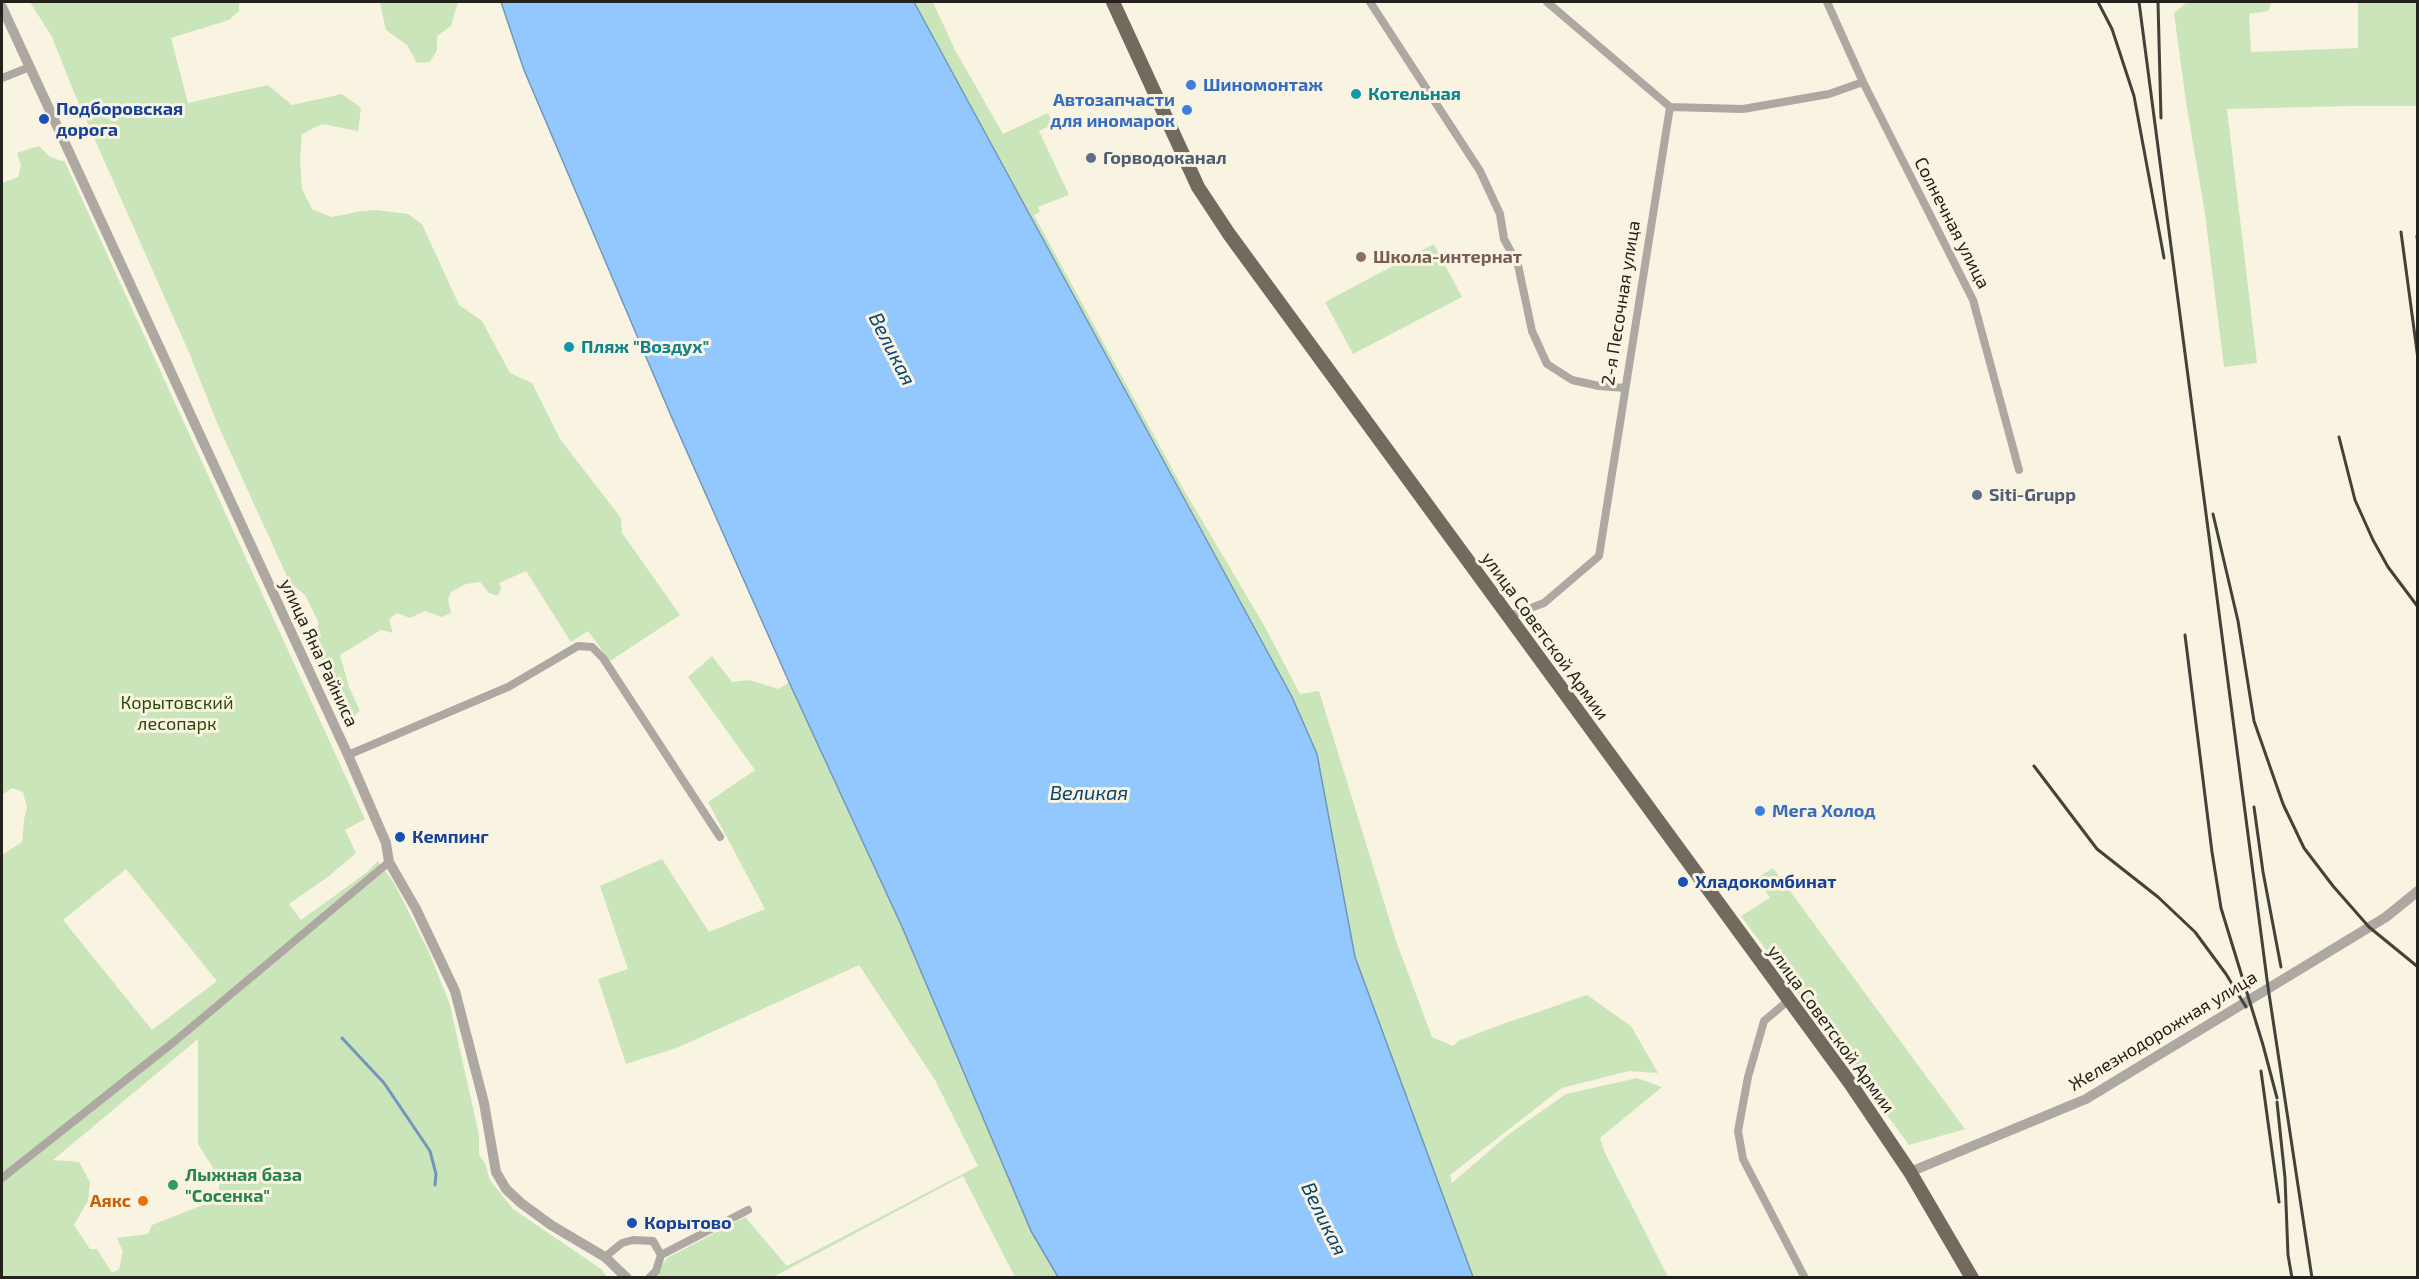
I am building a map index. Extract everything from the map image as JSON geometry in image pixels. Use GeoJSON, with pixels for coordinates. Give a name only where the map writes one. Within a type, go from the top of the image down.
{"type":"FeatureCollection","features":[{"type":"Feature","properties":{"kind":"main road","name":"улица Советской Армии"},"geometry":{"type":"LineString","coordinates":[[1113,2],[1198,187],[1229,234],[1789,1000],[1910,1172],[1972,1278]]}},
{"type":"Feature","properties":{"kind":"street"},"geometry":{"type":"LineString","coordinates":[[1370,2],[1480,171],[1500,214],[1503,239],[1518,265],[1532,332],[1547,364],[1572,380],[1599,386],[1625,388]]}},
{"type":"Feature","properties":{"kind":"street"},"geometry":{"type":"LineString","coordinates":[[1547,2],[1670,107],[1743,110],[1829,94],[1863,82]]}},
{"type":"Feature","properties":{"kind":"street","name":"Солнечная улица"},"geometry":{"type":"LineString","coordinates":[[1827,2],[1863,82],[1973,300],[2019,470]]}},
{"type":"Feature","properties":{"kind":"street","name":"улица Яна Райниса"},"geometry":{"type":"LineString","coordinates":[[2,7],[348,756],[386,843],[389,862],[416,909],[455,991],[484,1103],[496,1172],[506,1189],[521,1203],[551,1225],[605,1257],[627,1278]]}},
{"type":"Feature","properties":{"kind":"street"},"geometry":{"type":"LineString","coordinates":[[2,78],[30,68]]}},
{"type":"Feature","properties":{"kind":"street","name":"2-я Песочная улица"},"geometry":{"type":"LineString","coordinates":[[1509,616],[1544,603],[1599,556],[1670,107]]}},
{"type":"Feature","properties":{"kind":"street"},"geometry":{"type":"LineString","coordinates":[[348,756],[508,687],[578,646],[592,646],[603,658],[720,837]]}},
{"type":"Feature","properties":{"kind":"street"},"geometry":{"type":"LineString","coordinates":[[2,1178],[248,982],[389,862]]}},
{"type":"Feature","properties":{"kind":"street","name":"Железнодорожная улица"},"geometry":{"type":"LineString","coordinates":[[1910,1172],[2086,1099],[2386,917],[2418,891]]}},
{"type":"Feature","properties":{"kind":"street"},"geometry":{"type":"LineString","coordinates":[[1789,1000],[1764,1021],[1748,1077],[1738,1131],[1743,1159],[1805,1278]]}},
{"type":"Feature","properties":{"kind":"street"},"geometry":{"type":"LineString","coordinates":[[661,1255],[748,1210]]}},
{"type":"Feature","properties":{"kind":"street"},"geometry":{"type":"LineString","coordinates":[[605,1257],[622,1243],[633,1240],[653,1241],[661,1255],[657,1271],[649,1278]]}},
{"type":"Feature","properties":{"kind":"green space"},"geometry":{"type":"Polygon","coordinates":[[[30,2],[239,2],[239,11],[229,20],[171,38],[188,103],[268,85],[292,105],[342,94],[361,108],[358,131],[322,124],[302,134],[300,159],[302,189],[312,209],[332,217],[376,210],[408,214],[422,224],[459,305],[482,321],[510,373],[532,383],[560,439],[621,518],[622,533],[680,615],[610,661],[588,631],[571,642],[526,571],[499,583],[501,588],[498,596],[489,593],[480,582],[466,584],[451,592],[448,600],[451,613],[441,617],[425,611],[410,618],[397,613],[389,619],[393,633],[381,630],[340,655],[349,687],[360,711],[350,720],[317,649],[318,621],[305,595],[290,583],[218,425],[52,37],[30,2]]]}},
{"type":"Feature","properties":{"kind":"green space"},"geometry":{"type":"Polygon","coordinates":[[[376,2],[458,2],[451,26],[437,36],[437,50],[430,62],[417,63],[407,45],[386,30],[380,3],[376,2]]]}},
{"type":"Feature","properties":{"kind":"green space"},"geometry":{"type":"Polygon","coordinates":[[[914,2],[933,2],[955,50],[1003,134],[1048,113],[1053,124],[1039,131],[1069,195],[1038,207],[1040,212],[1034,215],[1181,485],[1265,627],[1300,694],[1319,691],[1396,941],[1432,1037],[1453,1046],[1458,1041],[1500,1025],[1587,995],[1631,1026],[1658,1073],[1629,1071],[1562,1088],[1450,1175],[1452,1183],[1509,1134],[1566,1094],[1637,1078],[1662,1087],[1600,1138],[1605,1153],[1668,1277],[1473,1277],[1355,957],[1317,754],[1292,697],[914,2]]]}},
{"type":"Feature","properties":{"kind":"green space"},"geometry":{"type":"Polygon","coordinates":[[[2187,2],[2272,2],[2268,11],[2249,14],[2251,52],[2358,48],[2358,2],[2417,2],[2417,106],[2227,109],[2257,363],[2224,367],[2205,214],[2174,13],[2187,2]]]}},
{"type":"Feature","properties":{"kind":"green space","name":"Корытовский лесопарк"},"geometry":{"type":"Polygon","coordinates":[[[39,146],[50,157],[65,162],[365,819],[345,830],[356,853],[329,876],[289,904],[301,920],[366,873],[378,861],[394,883],[429,952],[450,1005],[479,1135],[479,1155],[485,1163],[490,1180],[513,1209],[601,1269],[607,1277],[2,1277],[2,855],[22,842],[27,808],[23,792],[12,788],[2,795],[2,183],[18,177],[21,165],[17,153],[39,146]],[[126,869],[63,920],[152,1030],[217,981],[126,869]],[[198,1039],[53,1160],[79,1162],[90,1182],[88,1201],[74,1225],[90,1249],[97,1249],[112,1273],[119,1269],[123,1252],[117,1238],[148,1234],[152,1225],[218,1199],[220,1179],[198,1144],[198,1039]]]}},
{"type":"Feature","properties":{"kind":"green space"},"geometry":{"type":"Polygon","coordinates":[[[1434,244],[1462,297],[1353,354],[1325,302],[1434,244]]]}},
{"type":"Feature","properties":{"kind":"green space"},"geometry":{"type":"Polygon","coordinates":[[[712,656],[732,682],[749,680],[779,689],[789,682],[903,929],[1031,1231],[1058,1277],[1015,1277],[963,1176],[773,1277],[653,1277],[667,1258],[745,1217],[787,1266],[978,1166],[935,1080],[859,965],[679,1047],[626,1064],[598,979],[628,969],[600,886],[662,859],[709,932],[765,909],[708,802],[755,770],[688,677],[712,656]]]}},
{"type":"Feature","properties":{"kind":"green space"},"geometry":{"type":"Polygon","coordinates":[[[1773,868],[1965,1129],[1909,1145],[1741,916],[1770,898],[1757,878],[1773,868]]]}},
{"type":"Feature","properties":{"kind":"water","name":"Великая"},"geometry":{"type":"Polygon","coordinates":[[[501,2],[914,2],[1292,697],[1317,754],[1355,957],[1473,1277],[1058,1277],[1031,1231],[903,929],[789,682],[672,418],[524,70],[501,2]]]}},
{"type":"Feature","properties":{"kind":"waterway"},"geometry":{"type":"LineString","coordinates":[[342,1038],[384,1083],[430,1151],[436,1174],[435,1185]]}},
{"type":"Feature","properties":{"kind":"railway"},"geometry":{"type":"LineString","coordinates":[[2098,2],[2112,29],[2134,96],[2164,258]]}},
{"type":"Feature","properties":{"kind":"railway"},"geometry":{"type":"LineString","coordinates":[[2139,2],[2268,987],[2312,1278]]}},
{"type":"Feature","properties":{"kind":"railway"},"geometry":{"type":"LineString","coordinates":[[2158,2],[2161,118]]}},
{"type":"Feature","properties":{"kind":"railway"},"geometry":{"type":"LineString","coordinates":[[2401,232],[2418,359]]}},
{"type":"Feature","properties":{"kind":"railway"},"geometry":{"type":"LineString","coordinates":[[2417,236],[2418,244]]}},
{"type":"Feature","properties":{"kind":"railway"},"geometry":{"type":"LineString","coordinates":[[2339,437],[2355,500],[2373,540],[2388,567],[2418,607]]}},
{"type":"Feature","properties":{"kind":"railway"},"geometry":{"type":"LineString","coordinates":[[2213,514],[2238,621],[2254,721],[2283,804],[2304,848],[2333,886],[2369,927],[2418,967]]}},
{"type":"Feature","properties":{"kind":"railway"},"geometry":{"type":"LineString","coordinates":[[2185,635],[2221,908],[2277,1098]]}},
{"type":"Feature","properties":{"kind":"railway"},"geometry":{"type":"LineString","coordinates":[[2034,766],[2097,849],[2158,897],[2195,932],[2226,974],[2246,1007]]}},
{"type":"Feature","properties":{"kind":"railway"},"geometry":{"type":"LineString","coordinates":[[2254,807],[2263,872],[2281,967]]}},
{"type":"Feature","properties":{"kind":"railway"},"geometry":{"type":"LineString","coordinates":[[2261,1071],[2279,1202]]}},
{"type":"Feature","properties":{"kind":"railway"},"geometry":{"type":"LineString","coordinates":[[2277,1102],[2285,1178],[2288,1255],[2292,1278]]}},
{"type":"Feature","properties":{"kind":"place","name":"Шиномонтаж"},"geometry":{"type":"Point","coordinates":[1191,85]}},
{"type":"Feature","properties":{"kind":"place","name":"Котельная"},"geometry":{"type":"Point","coordinates":[1356,94]}},
{"type":"Feature","properties":{"kind":"place","name":"Автозапчасти для иномарок"},"geometry":{"type":"Point","coordinates":[1187,110]}},
{"type":"Feature","properties":{"kind":"place","name":"Подборовская дорога"},"geometry":{"type":"Point","coordinates":[44,119]}},
{"type":"Feature","properties":{"kind":"place","name":"Горводоканал"},"geometry":{"type":"Point","coordinates":[1091,158]}},
{"type":"Feature","properties":{"kind":"place","name":"Школа-интернат"},"geometry":{"type":"Point","coordinates":[1361,257]}},
{"type":"Feature","properties":{"kind":"place","name":"Пляж \"Воздух\""},"geometry":{"type":"Point","coordinates":[569,347]}},
{"type":"Feature","properties":{"kind":"place","name":"Siti-Grupp"},"geometry":{"type":"Point","coordinates":[1977,495]}},
{"type":"Feature","properties":{"kind":"place","name":"Мега Холод"},"geometry":{"type":"Point","coordinates":[1760,811]}},
{"type":"Feature","properties":{"kind":"place","name":"Кемпинг"},"geometry":{"type":"Point","coordinates":[400,837]}},
{"type":"Feature","properties":{"kind":"place","name":"Хладокомбинат"},"geometry":{"type":"Point","coordinates":[1683,882]}},
{"type":"Feature","properties":{"kind":"place","name":"Лыжная база \"Сосенка\""},"geometry":{"type":"Point","coordinates":[173,1185]}},
{"type":"Feature","properties":{"kind":"place","name":"Аякс"},"geometry":{"type":"Point","coordinates":[143,1201]}},
{"type":"Feature","properties":{"kind":"place","name":"Корытово"},"geometry":{"type":"Point","coordinates":[632,1223]}}]}
